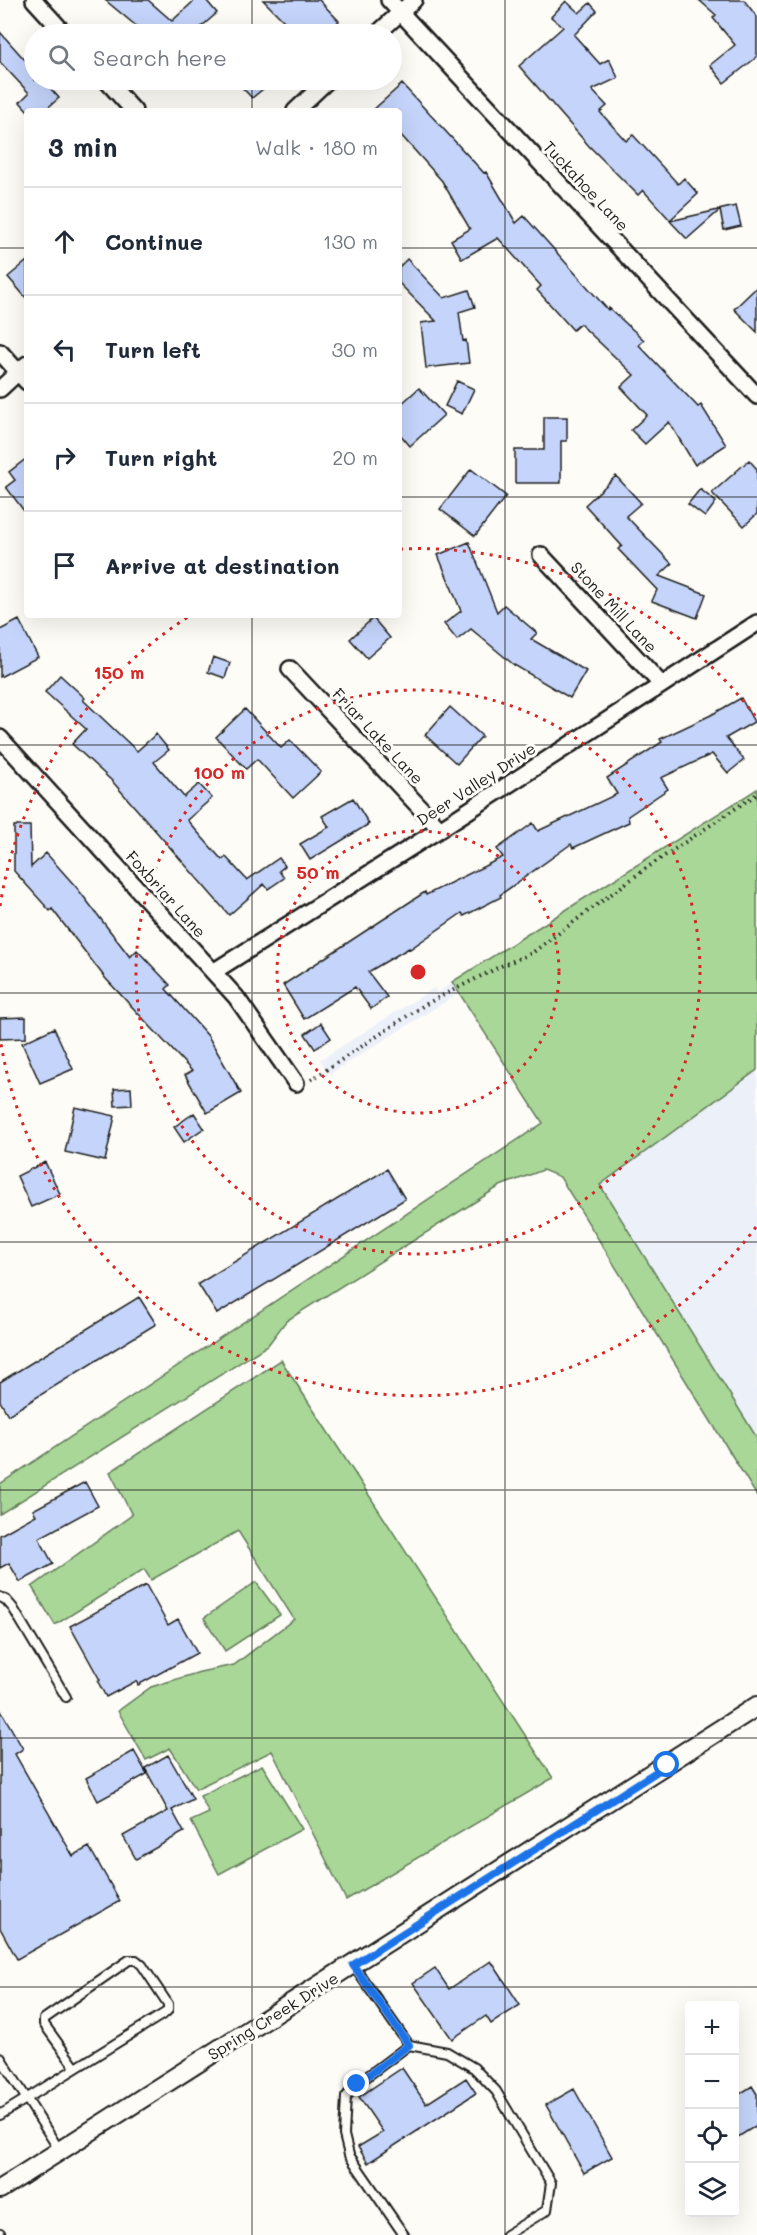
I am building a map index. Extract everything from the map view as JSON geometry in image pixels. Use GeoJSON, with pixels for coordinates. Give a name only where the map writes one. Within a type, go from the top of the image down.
{"type":"FeatureCollection","features":[{"type":"Feature","properties":{"kind":"street"},"geometry":{"type":"LineString","coordinates":[[34,0],[56,24]]}},
{"type":"Feature","properties":{"kind":"street","name":"Tuckahoe Lane"},"geometry":{"type":"LineString","coordinates":[[389,0],[757,396]]}},
{"type":"Feature","properties":{"kind":"street"},"geometry":{"type":"LineString","coordinates":[[388,24],[414,0]]}},
{"type":"Feature","properties":{"kind":"street"},"geometry":{"type":"LineString","coordinates":[[115,90],[132,108]]}},
{"type":"Feature","properties":{"kind":"street"},"geometry":{"type":"LineString","coordinates":[[298,108],[317,90]]}},
{"type":"Feature","properties":{"kind":"street"},"geometry":{"type":"LineString","coordinates":[[0,352],[24,373],[0,389]]}},
{"type":"Feature","properties":{"kind":"street","name":"Stone Mill Lane"},"geometry":{"type":"LineString","coordinates":[[541,555],[662,684]]}},
{"type":"Feature","properties":{"kind":"street","name":"Deer Valley Drive"},"geometry":{"type":"LineString","coordinates":[[213,972],[440,829],[757,623]]}},
{"type":"Feature","properties":{"kind":"street","name":"Friar Lake Lane"},"geometry":{"type":"LineString","coordinates":[[290,669],[440,829]]}},
{"type":"Feature","properties":{"kind":"street","name":"Foxbriar Lane"},"geometry":{"type":"LineString","coordinates":[[0,738],[236,997],[296,1083]]}},
{"type":"Feature","properties":{"kind":"street","name":"Spring Creek Drive"},"geometry":{"type":"LineString","coordinates":[[0,2189],[757,1706]]}},
{"type":"Feature","properties":{"kind":"lane"},"geometry":{"type":"LineString","coordinates":[[0,1597],[13,1608],[66,1697]]}},
{"type":"Feature","properties":{"kind":"lane"},"geometry":{"type":"LineString","coordinates":[[0,2115],[168,2010],[168,2004],[136,1960],[129,1960],[44,2019],[44,2024],[75,2067]]}},
{"type":"Feature","properties":{"kind":"lane"},"geometry":{"type":"LineString","coordinates":[[353,1965],[409,2045],[447,2052],[474,2068],[496,2091],[551,2183],[547,2210],[506,2235]]}},
{"type":"Feature","properties":{"kind":"lane"},"geometry":{"type":"LineString","coordinates":[[404,2235],[349,2155],[344,2135],[346,2097],[357,2084],[409,2045]]}},
{"type":"Feature","properties":{"kind":"lane"},"geometry":{"type":"LineString","coordinates":[[0,2057],[60,2151]]}},
{"type":"Feature","properties":{"kind":"path"},"geometry":{"type":"LineString","coordinates":[[296,1083],[308,1082],[424,1005],[532,953],[645,869],[757,794]]}},
{"type":"Feature","properties":{"kind":"shaded area"},"geometry":{"type":"Polygon","coordinates":[[[757,789],[757,1453],[459,993],[330,1074],[320,1060],[434,988],[437,993],[757,789]]]}},
{"type":"Feature","properties":{"kind":"green space"},"geometry":{"type":"Polygon","coordinates":[[[757,789],[757,1070],[600,1185],[757,1438],[757,1496],[560,1177],[543,1170],[500,1186],[286,1321],[268,1345],[0,1514],[0,1484],[543,1123],[452,982],[757,789]]]}},
{"type":"Feature","properties":{"kind":"green space"},"geometry":{"type":"Polygon","coordinates":[[[281,1360],[553,1778],[346,1900],[272,1751],[196,1789],[170,1748],[146,1760],[118,1711],[151,1687],[200,1672],[234,1665],[294,1619],[238,1531],[151,1580],[144,1569],[55,1625],[32,1587],[132,1515],[110,1472],[281,1360]]]}},
{"type":"Feature","properties":{"kind":"green space"},"geometry":{"type":"Polygon","coordinates":[[[256,1582],[280,1615],[225,1651],[204,1618],[256,1582]]]}},
{"type":"Feature","properties":{"kind":"green space"},"geometry":{"type":"Polygon","coordinates":[[[262,1765],[302,1829],[219,1874],[191,1821],[209,1813],[200,1796],[262,1765]]]}},
{"type":"Feature","properties":{"kind":"building"},"geometry":{"type":"Polygon","coordinates":[[[105,0],[148,0],[172,21],[195,0],[206,0],[217,13],[204,24],[134,24],[105,0]]]}},
{"type":"Feature","properties":{"kind":"building"},"geometry":{"type":"Polygon","coordinates":[[[263,0],[319,0],[339,21],[336,24],[287,24],[263,0]]]}},
{"type":"Feature","properties":{"kind":"building"},"geometry":{"type":"Polygon","coordinates":[[[699,0],[744,0],[757,17],[757,57],[724,83],[710,65],[735,45],[713,18],[716,15],[699,0]]]}},
{"type":"Feature","properties":{"kind":"building"},"geometry":{"type":"Polygon","coordinates":[[[566,1],[579,13],[590,3],[597,11],[574,35],[600,64],[609,59],[618,78],[592,90],[607,106],[600,112],[626,141],[633,135],[678,184],[684,178],[698,194],[670,220],[643,190],[638,195],[589,146],[519,66],[563,27],[551,17],[566,1]]]}},
{"type":"Feature","properties":{"kind":"building"},"geometry":{"type":"Polygon","coordinates":[[[0,32],[24,59],[24,88],[0,62],[0,32]]]}},
{"type":"Feature","properties":{"kind":"building"},"geometry":{"type":"Polygon","coordinates":[[[402,84],[484,173],[486,172],[516,223],[524,216],[608,310],[609,308],[644,340],[639,345],[698,407],[701,405],[726,445],[695,465],[669,422],[645,444],[631,430],[647,415],[621,387],[634,375],[580,324],[573,330],[537,290],[541,286],[498,238],[462,259],[451,240],[470,229],[442,181],[402,136],[402,108],[375,108],[395,90],[402,90],[402,84]]]}},
{"type":"Feature","properties":{"kind":"building"},"geometry":{"type":"Polygon","coordinates":[[[26,90],[52,90],[59,98],[47,108],[25,108],[20,102],[29,93],[26,90]]]}},
{"type":"Feature","properties":{"kind":"building"},"geometry":{"type":"Polygon","coordinates":[[[244,90],[262,90],[252,98],[244,90]]]}},
{"type":"Feature","properties":{"kind":"building"},"geometry":{"type":"Polygon","coordinates":[[[736,206],[741,226],[724,230],[720,210],[687,239],[670,221],[736,206]]]}},
{"type":"Feature","properties":{"kind":"building"},"geometry":{"type":"Polygon","coordinates":[[[407,259],[444,298],[469,290],[475,307],[459,312],[469,363],[426,368],[421,323],[436,321],[402,286],[402,264],[407,259]]]}},
{"type":"Feature","properties":{"kind":"building"},"geometry":{"type":"Polygon","coordinates":[[[24,264],[24,296],[8,277],[24,264]]]}},
{"type":"Feature","properties":{"kind":"building"},"geometry":{"type":"Polygon","coordinates":[[[757,287],[757,332],[734,309],[757,287]]]}},
{"type":"Feature","properties":{"kind":"building"},"geometry":{"type":"Polygon","coordinates":[[[457,381],[474,389],[462,414],[445,406],[457,381]]]}},
{"type":"Feature","properties":{"kind":"building"},"geometry":{"type":"Polygon","coordinates":[[[419,388],[444,415],[410,446],[402,437],[402,403],[419,388]]]}},
{"type":"Feature","properties":{"kind":"building"},"geometry":{"type":"Polygon","coordinates":[[[544,417],[567,417],[567,441],[561,441],[561,483],[515,483],[515,450],[544,450],[544,417]]]}},
{"type":"Feature","properties":{"kind":"building"},"geometry":{"type":"Polygon","coordinates":[[[24,460],[24,511],[6,487],[15,480],[9,472],[24,460]]]}},
{"type":"Feature","properties":{"kind":"building"},"geometry":{"type":"Polygon","coordinates":[[[749,460],[757,469],[757,514],[744,526],[712,493],[749,460]]]}},
{"type":"Feature","properties":{"kind":"building"},"geometry":{"type":"Polygon","coordinates":[[[471,469],[506,496],[475,536],[440,509],[471,469]]]}},
{"type":"Feature","properties":{"kind":"building"},"geometry":{"type":"Polygon","coordinates":[[[616,476],[641,503],[626,516],[672,564],[659,576],[706,594],[697,618],[652,601],[657,590],[618,549],[622,546],[585,505],[616,476]]]}},
{"type":"Feature","properties":{"kind":"building"},"geometry":{"type":"Polygon","coordinates":[[[700,489],[716,502],[705,517],[688,504],[700,489]]]}},
{"type":"Feature","properties":{"kind":"building"},"geometry":{"type":"Polygon","coordinates":[[[469,542],[497,612],[504,605],[537,633],[531,639],[586,671],[570,698],[514,665],[471,629],[457,640],[444,624],[461,611],[438,555],[469,542]]]}},
{"type":"Feature","properties":{"kind":"building"},"geometry":{"type":"Polygon","coordinates":[[[373,618],[390,638],[367,658],[350,639],[373,618]]]}},
{"type":"Feature","properties":{"kind":"building"},"geometry":{"type":"Polygon","coordinates":[[[19,620],[38,657],[0,677],[0,630],[19,620]]]}},
{"type":"Feature","properties":{"kind":"building"},"geometry":{"type":"Polygon","coordinates":[[[213,657],[230,663],[225,678],[208,672],[213,657]]]}},
{"type":"Feature","properties":{"kind":"building"},"geometry":{"type":"Polygon","coordinates":[[[60,675],[137,751],[156,734],[169,750],[154,762],[184,797],[199,784],[212,798],[187,820],[222,860],[226,857],[247,880],[279,858],[285,866],[279,871],[284,878],[268,889],[264,884],[229,915],[112,781],[72,744],[86,729],[45,692],[60,675]]]}},
{"type":"Feature","properties":{"kind":"building"},"geometry":{"type":"Polygon","coordinates":[[[741,698],[754,722],[726,738],[744,760],[728,773],[712,754],[661,778],[668,789],[628,816],[629,822],[573,848],[571,844],[500,895],[501,897],[464,916],[462,913],[410,949],[368,972],[387,997],[371,1009],[355,987],[304,1019],[283,985],[425,892],[426,895],[503,857],[497,849],[533,823],[538,831],[617,794],[607,778],[662,742],[660,739],[741,698]]]}},
{"type":"Feature","properties":{"kind":"building"},"geometry":{"type":"Polygon","coordinates":[[[450,707],[482,736],[457,764],[425,735],[450,707]]]}},
{"type":"Feature","properties":{"kind":"building"},"geometry":{"type":"Polygon","coordinates":[[[245,709],[281,748],[290,740],[321,772],[293,798],[257,759],[246,769],[216,737],[245,709]]]}},
{"type":"Feature","properties":{"kind":"building"},"geometry":{"type":"Polygon","coordinates":[[[353,798],[369,824],[310,860],[300,844],[329,827],[322,816],[353,798]]]}},
{"type":"Feature","properties":{"kind":"building"},"geometry":{"type":"Polygon","coordinates":[[[14,826],[30,826],[31,867],[46,853],[77,888],[130,957],[137,950],[170,985],[166,989],[208,1036],[241,1093],[207,1113],[185,1075],[192,1071],[106,979],[52,909],[50,911],[14,871],[14,826]]]}},
{"type":"Feature","properties":{"kind":"building"},"geometry":{"type":"Polygon","coordinates":[[[26,1017],[26,1038],[0,1039],[0,1018],[26,1017]]]}},
{"type":"Feature","properties":{"kind":"building"},"geometry":{"type":"Polygon","coordinates":[[[321,1023],[331,1038],[315,1049],[305,1034],[321,1023]]]}},
{"type":"Feature","properties":{"kind":"building"},"geometry":{"type":"Polygon","coordinates":[[[54,1028],[73,1069],[40,1083],[22,1043],[54,1028]]]}},
{"type":"Feature","properties":{"kind":"building"},"geometry":{"type":"Polygon","coordinates":[[[131,1088],[132,1105],[115,1106],[114,1089],[131,1088]]]}},
{"type":"Feature","properties":{"kind":"building"},"geometry":{"type":"Polygon","coordinates":[[[75,1107],[115,1116],[105,1161],[65,1152],[75,1107]]]}},
{"type":"Feature","properties":{"kind":"building"},"geometry":{"type":"Polygon","coordinates":[[[194,1113],[204,1128],[184,1142],[174,1127],[194,1113]]]}},
{"type":"Feature","properties":{"kind":"building"},"geometry":{"type":"Polygon","coordinates":[[[45,1162],[60,1194],[31,1207],[17,1176],[45,1162]]]}},
{"type":"Feature","properties":{"kind":"building"},"geometry":{"type":"Polygon","coordinates":[[[387,1169],[405,1199],[217,1314],[198,1284],[387,1169]]]}},
{"type":"Feature","properties":{"kind":"building"},"geometry":{"type":"Polygon","coordinates":[[[139,1297],[156,1324],[8,1415],[0,1401],[0,1382],[139,1297]]]}},
{"type":"Feature","properties":{"kind":"building"},"geometry":{"type":"Polygon","coordinates":[[[85,1482],[98,1506],[39,1538],[53,1564],[20,1582],[9,1563],[0,1568],[0,1535],[36,1515],[33,1510],[85,1482]]]}},
{"type":"Feature","properties":{"kind":"building"},"geometry":{"type":"Polygon","coordinates":[[[146,1585],[168,1625],[178,1619],[197,1653],[138,1685],[136,1681],[106,1697],[98,1682],[100,1680],[70,1626],[146,1585]]]}},
{"type":"Feature","properties":{"kind":"building"},"geometry":{"type":"Polygon","coordinates":[[[0,1709],[23,1749],[15,1754],[73,1856],[89,1847],[120,1901],[17,1959],[0,1928],[0,1709]]]}},
{"type":"Feature","properties":{"kind":"building"},"geometry":{"type":"Polygon","coordinates":[[[134,1751],[147,1774],[98,1801],[86,1778],[134,1751]]]}},
{"type":"Feature","properties":{"kind":"building"},"geometry":{"type":"Polygon","coordinates":[[[168,1755],[193,1799],[172,1810],[184,1832],[136,1859],[123,1836],[168,1811],[145,1768],[168,1755]]]}},
{"type":"Feature","properties":{"kind":"building"},"geometry":{"type":"Polygon","coordinates":[[[491,1961],[520,2005],[491,2024],[486,2016],[452,2039],[413,1983],[435,1968],[449,1989],[491,1961]]]}},
{"type":"Feature","properties":{"kind":"building"},"geometry":{"type":"Polygon","coordinates":[[[402,2068],[426,2104],[466,2078],[476,2093],[368,2163],[358,2147],[383,2132],[359,2097],[402,2068]]]}},
{"type":"Feature","properties":{"kind":"building"},"geometry":{"type":"Polygon","coordinates":[[[752,2086],[757,2094],[757,2125],[739,2136],[739,2109],[739,2094],[752,2086]]]}},
{"type":"Feature","properties":{"kind":"building"},"geometry":{"type":"Polygon","coordinates":[[[574,2089],[612,2157],[584,2173],[546,2105],[574,2089]]]}},
{"type":"Feature","properties":{"kind":"route"},"geometry":{"type":"LineString","coordinates":[[357,2084],[409,2045],[353,1965],[667,1765]]}}]}
